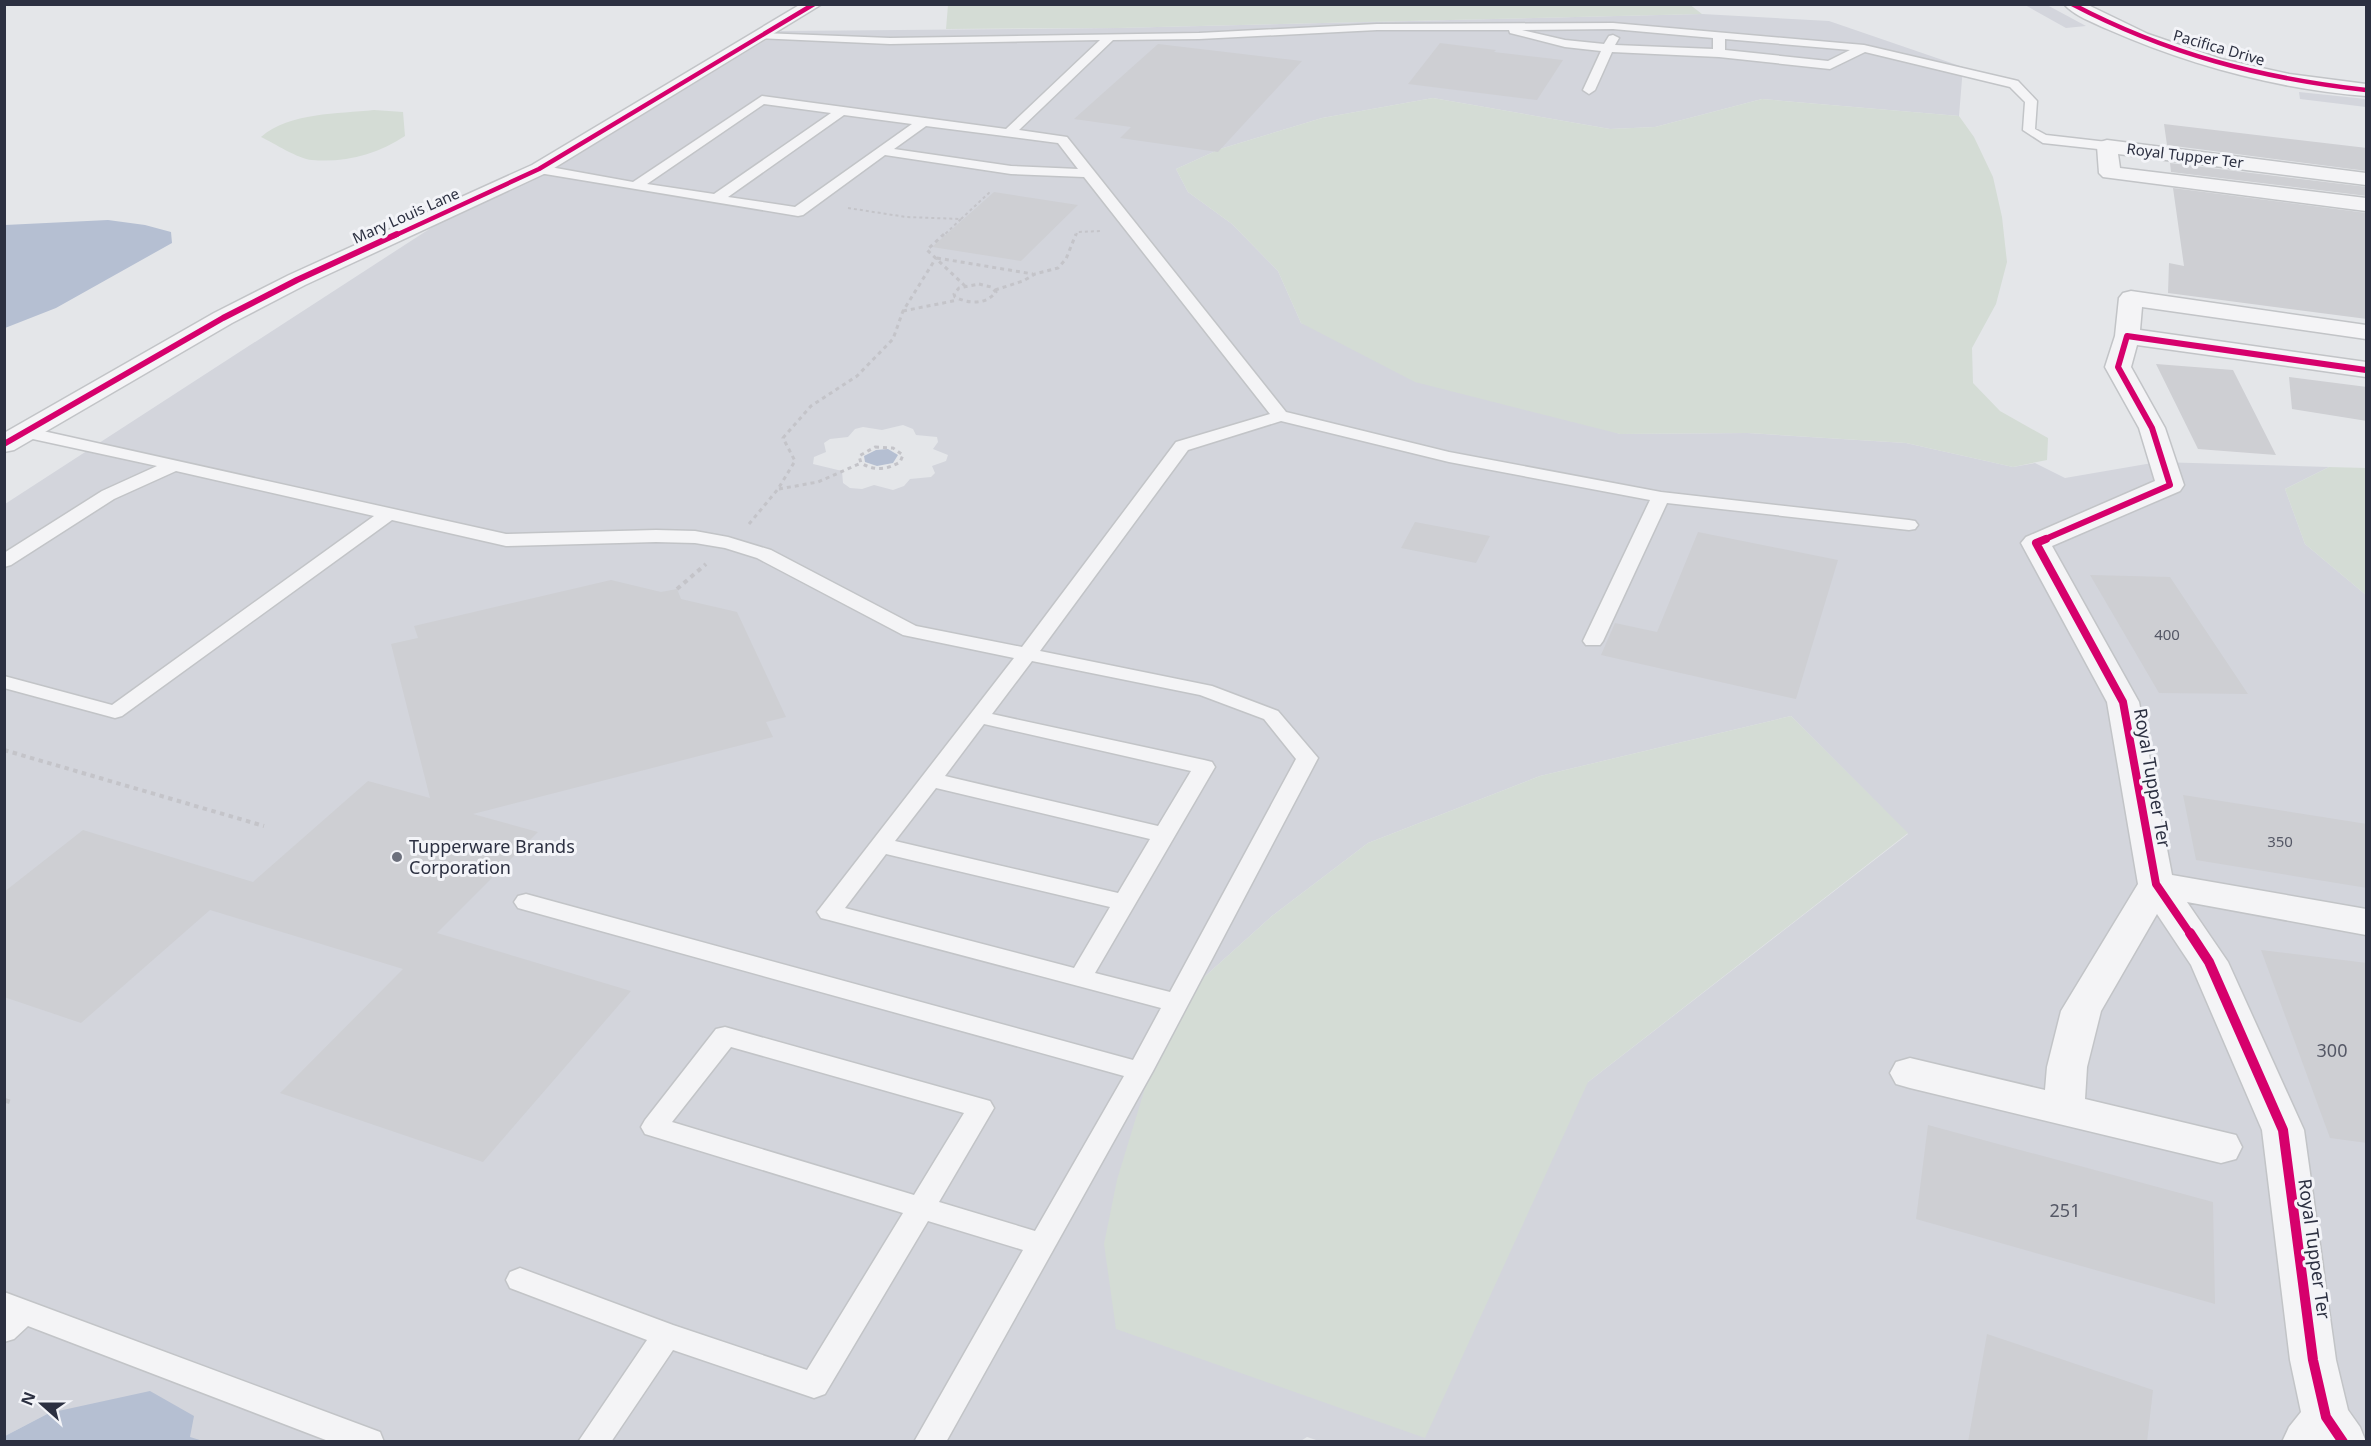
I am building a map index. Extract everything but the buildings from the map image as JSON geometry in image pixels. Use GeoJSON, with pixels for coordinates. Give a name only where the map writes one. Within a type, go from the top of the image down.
{"type":"FeatureCollection","features":[{"type":"Feature","properties":{"kind":"street","name":"Mary Louis Lane"},"geometry":{"type":"LineString","coordinates":[[4,444],[265,297],[366,247],[482,197],[540,169],[814,4]]}},
{"type":"Feature","properties":{"kind":"street","name":"Pacifica Drive"},"geometry":{"type":"LineString","coordinates":[[2072,4],[2139,38],[2200,60],[2261,75],[2367,90]]}},
{"type":"Feature","properties":{"kind":"street","name":"Royal Tupper Ter"},"geometry":{"type":"LineString","coordinates":[[2367,179],[2107,146],[2110,173],[2367,205]]}},
{"type":"Feature","properties":{"kind":"street","name":"Royal Tupper Ter"},"geometry":{"type":"LineString","coordinates":[[2325,1434],[2283,1130],[2209,962],[2156,884],[2123,702],[2036,543],[2170,485],[2152,428],[2118,366],[2127,336],[2131,298],[2367,332]]}},
{"type":"Feature","properties":{"kind":"street"},"geometry":{"type":"LineString","coordinates":[[2127,336],[2367,370]]}},
{"type":"Feature","properties":{"kind":"street"},"geometry":{"type":"LineString","coordinates":[[2064,1110],[2067,1067],[2081,1011],[2156,884],[2367,922]]}},
{"type":"Feature","properties":{"kind":"street"},"geometry":{"type":"LineString","coordinates":[[1910,1073],[2221,1147]]}},
{"type":"Feature","properties":{"kind":"lane"},"geometry":{"type":"LineString","coordinates":[[1500,26],[1544,41],[1609,49],[1719,53],[1830,65],[1864,48]]}},
{"type":"Feature","properties":{"kind":"lane"},"geometry":{"type":"LineString","coordinates":[[761,36],[890,41],[1036,37],[1109,38],[1377,27],[1613,26],[1864,48],[2014,84],[2031,101],[2029,130],[2043,139],[2107,146]]}},
{"type":"Feature","properties":{"kind":"lane"},"geometry":{"type":"LineString","coordinates":[[1589,90],[1609,49],[1614,35],[1613,26]]}},
{"type":"Feature","properties":{"kind":"lane"},"geometry":{"type":"LineString","coordinates":[[1291,47],[1301,30]]}},
{"type":"Feature","properties":{"kind":"lane"},"geometry":{"type":"LineString","coordinates":[[1719,35],[1719,53]]}},
{"type":"Feature","properties":{"kind":"lane"},"geometry":{"type":"LineString","coordinates":[[1009,133],[1109,38]]}},
{"type":"Feature","properties":{"kind":"lane"},"geometry":{"type":"LineString","coordinates":[[635,186],[762,99],[1062,140],[1280,416]]}},
{"type":"Feature","properties":{"kind":"lane"},"geometry":{"type":"LineString","coordinates":[[716,199],[843,110]]}},
{"type":"Feature","properties":{"kind":"lane"},"geometry":{"type":"LineString","coordinates":[[540,169],[798,212],[924,121]]}},
{"type":"Feature","properties":{"kind":"lane"},"geometry":{"type":"LineString","coordinates":[[884,151],[1031,171],[1060,174],[1088,173]]}},
{"type":"Feature","properties":{"kind":"lane"},"geometry":{"type":"LineString","coordinates":[[1176,1003],[828,912],[1028,654],[1182,446],[1280,416],[1449,457],[1661,497],[1909,525]]}},
{"type":"Feature","properties":{"kind":"lane"},"geometry":{"type":"LineString","coordinates":[[26,432],[506,540],[656,536],[695,537],[728,543],[764,554],[910,631],[1216,694],[1271,715],[1307,758],[1140,1071],[929,1442]]}},
{"type":"Feature","properties":{"kind":"lane"},"geometry":{"type":"LineString","coordinates":[[4,561],[108,495],[174,465]]}},
{"type":"Feature","properties":{"kind":"lane"},"geometry":{"type":"LineString","coordinates":[[1593,641],[1661,497]]}},
{"type":"Feature","properties":{"kind":"lane"},"geometry":{"type":"LineString","coordinates":[[4,682],[115,712],[389,513]]}},
{"type":"Feature","properties":{"kind":"lane"},"geometry":{"type":"LineString","coordinates":[[979,717],[1204,767],[1080,978]]}},
{"type":"Feature","properties":{"kind":"lane"},"geometry":{"type":"LineString","coordinates":[[931,780],[1164,835]]}},
{"type":"Feature","properties":{"kind":"lane"},"geometry":{"type":"LineString","coordinates":[[881,845],[1124,902]]}},
{"type":"Feature","properties":{"kind":"lane"},"geometry":{"type":"LineString","coordinates":[[526,902],[1140,1071]]}},
{"type":"Feature","properties":{"kind":"lane"},"geometry":{"type":"LineString","coordinates":[[520,1280],[668,1335],[814,1385],[921,1207],[981,1108],[725,1036],[654,1127],[921,1207],[1041,1244]]}},
{"type":"Feature","properties":{"kind":"lane"},"geometry":{"type":"LineString","coordinates":[[11,1315],[369,1442]]}},
{"type":"Feature","properties":{"kind":"lane"},"geometry":{"type":"LineString","coordinates":[[593,1442],[668,1335]]}},
{"type":"Feature","properties":{"kind":"path"},"geometry":{"type":"LineString","coordinates":[[965,286],[927,250],[993,189]]}},
{"type":"Feature","properties":{"kind":"path"},"geometry":{"type":"LineString","coordinates":[[848,208],[906,217],[961,219]]}},
{"type":"Feature","properties":{"kind":"path"},"geometry":{"type":"LineString","coordinates":[[958,299],[954,294],[965,286],[986,285],[995,290],[1023,281],[1035,274],[1058,268],[1066,259],[1077,231],[1133,230]]}},
{"type":"Feature","properties":{"kind":"path"},"geometry":{"type":"LineString","coordinates":[[936,258],[1035,274]]}},
{"type":"Feature","properties":{"kind":"path"},"geometry":{"type":"LineString","coordinates":[[677,589],[754,519],[778,489],[795,462],[783,438],[812,406],[857,376],[893,339],[903,311],[936,258]]}},
{"type":"Feature","properties":{"kind":"path"},"geometry":{"type":"LineString","coordinates":[[903,311],[958,299],[982,302],[993,298],[995,290]]}},
{"type":"Feature","properties":{"kind":"path"},"geometry":{"type":"LineString","coordinates":[[778,489],[818,482],[861,464],[876,469],[890,467],[900,462],[903,455],[889,447],[874,447],[859,456],[861,464]]}},
{"type":"Feature","properties":{"kind":"path"},"geometry":{"type":"LineString","coordinates":[[4,750],[264,826]]}},
{"type":"Feature","properties":{"kind":"shaded area"},"geometry":{"type":"Polygon","coordinates":[[[1689,4],[1702,14],[1117,28],[946,29],[948,5],[1689,4]]]}},
{"type":"Feature","properties":{"kind":"shaded area"},"geometry":{"type":"Polygon","coordinates":[[[2025,5],[2047,5],[2086,26],[2066,28],[2025,5]]]}},
{"type":"Feature","properties":{"kind":"shaded area"},"geometry":{"type":"Polygon","coordinates":[[[1702,14],[1829,21],[1963,67],[1959,116],[1762,99],[1655,127],[1610,129],[1433,98],[1322,118],[1220,149],[1176,169],[1188,192],[1232,224],[1278,271],[1301,323],[1620,434],[1748,433],[1906,443],[2013,467],[2035,463],[2065,478],[2158,462],[2329,467],[2285,489],[2305,544],[2366,595],[2366,1441],[1322,1442],[1307,1437],[1299,1442],[203,1442],[49,1413],[5,1436],[5,504],[434,226],[551,171],[781,31],[1117,28],[1702,14]],[[903,425],[882,430],[863,427],[855,429],[848,437],[830,439],[824,443],[826,452],[814,457],[813,464],[842,471],[843,483],[850,488],[862,489],[874,485],[893,490],[904,486],[910,479],[931,477],[935,473],[932,466],[946,461],[948,455],[933,449],[938,442],[937,437],[916,435],[913,429],[903,425]],[[1791,716],[1540,776],[1368,843],[1272,916],[1202,979],[1588,1082],[1908,834],[1791,716]]]}},
{"type":"Feature","properties":{"kind":"shaded area"},"geometry":{"type":"Polygon","coordinates":[[[2299,92],[2366,99],[2366,107],[2300,99],[2299,92]]]}},
{"type":"Feature","properties":{"kind":"shaded area"},"geometry":{"type":"Polygon","coordinates":[[[1433,98],[1610,129],[1655,127],[1762,99],[1959,116],[1974,137],[1993,177],[2002,217],[2007,262],[1996,304],[1972,348],[1973,383],[2000,411],[2048,438],[2047,460],[2013,467],[1906,443],[1748,433],[1620,434],[1415,382],[1301,323],[1278,271],[1232,224],[1188,192],[1176,169],[1220,149],[1322,118],[1433,98]]]}},
{"type":"Feature","properties":{"kind":"shaded area"},"geometry":{"type":"Polygon","coordinates":[[[374,110],[403,112],[405,136],[384,148],[361,156],[324,161],[306,159],[261,137],[286,123],[300,119],[374,110]]]}},
{"type":"Feature","properties":{"kind":"shaded area"},"geometry":{"type":"Polygon","coordinates":[[[2329,467],[2366,468],[2366,595],[2305,544],[2285,489],[2329,467]]]}},
{"type":"Feature","properties":{"kind":"shaded area"},"geometry":{"type":"Polygon","coordinates":[[[1791,716],[1908,833],[1588,1082],[1425,1438],[1116,1329],[1104,1244],[1117,1180],[1145,1088],[1202,979],[1272,916],[1368,843],[1540,776],[1791,716]]]}},
{"type":"Feature","properties":{"kind":"water"},"geometry":{"type":"Polygon","coordinates":[[[108,220],[145,225],[171,232],[172,243],[56,308],[5,328],[5,225],[108,220]]]}},
{"type":"Feature","properties":{"kind":"water"},"geometry":{"type":"Polygon","coordinates":[[[888,449],[898,455],[893,463],[877,466],[865,462],[864,456],[876,450],[888,449]]]}},
{"type":"Feature","properties":{"kind":"water"},"geometry":{"type":"Polygon","coordinates":[[[150,1391],[194,1416],[190,1437],[203,1441],[5,1441],[5,1436],[49,1413],[150,1391]]]}},
{"type":"Feature","properties":{"kind":"cycle path"},"geometry":{"type":"LineString","coordinates":[[4,444],[223,318],[297,280],[539,169],[814,4]]}},
{"type":"Feature","properties":{"kind":"cycle path"},"geometry":{"type":"LineString","coordinates":[[2072,4],[2142,38],[2214,63],[2289,80],[2366,90]]}},
{"type":"Feature","properties":{"kind":"cycle path"},"geometry":{"type":"LineString","coordinates":[[2343,1442],[2326,1417],[2313,1360],[2283,1130],[2209,962],[2156,884],[2123,702],[2036,543],[2170,485],[2152,428],[2118,367],[2127,336],[2366,370]]}},
{"type":"Feature","properties":{"kind":"place","name":"Tupperware Brands Corporation"},"geometry":{"type":"Point","coordinates":[397,857]}}]}
